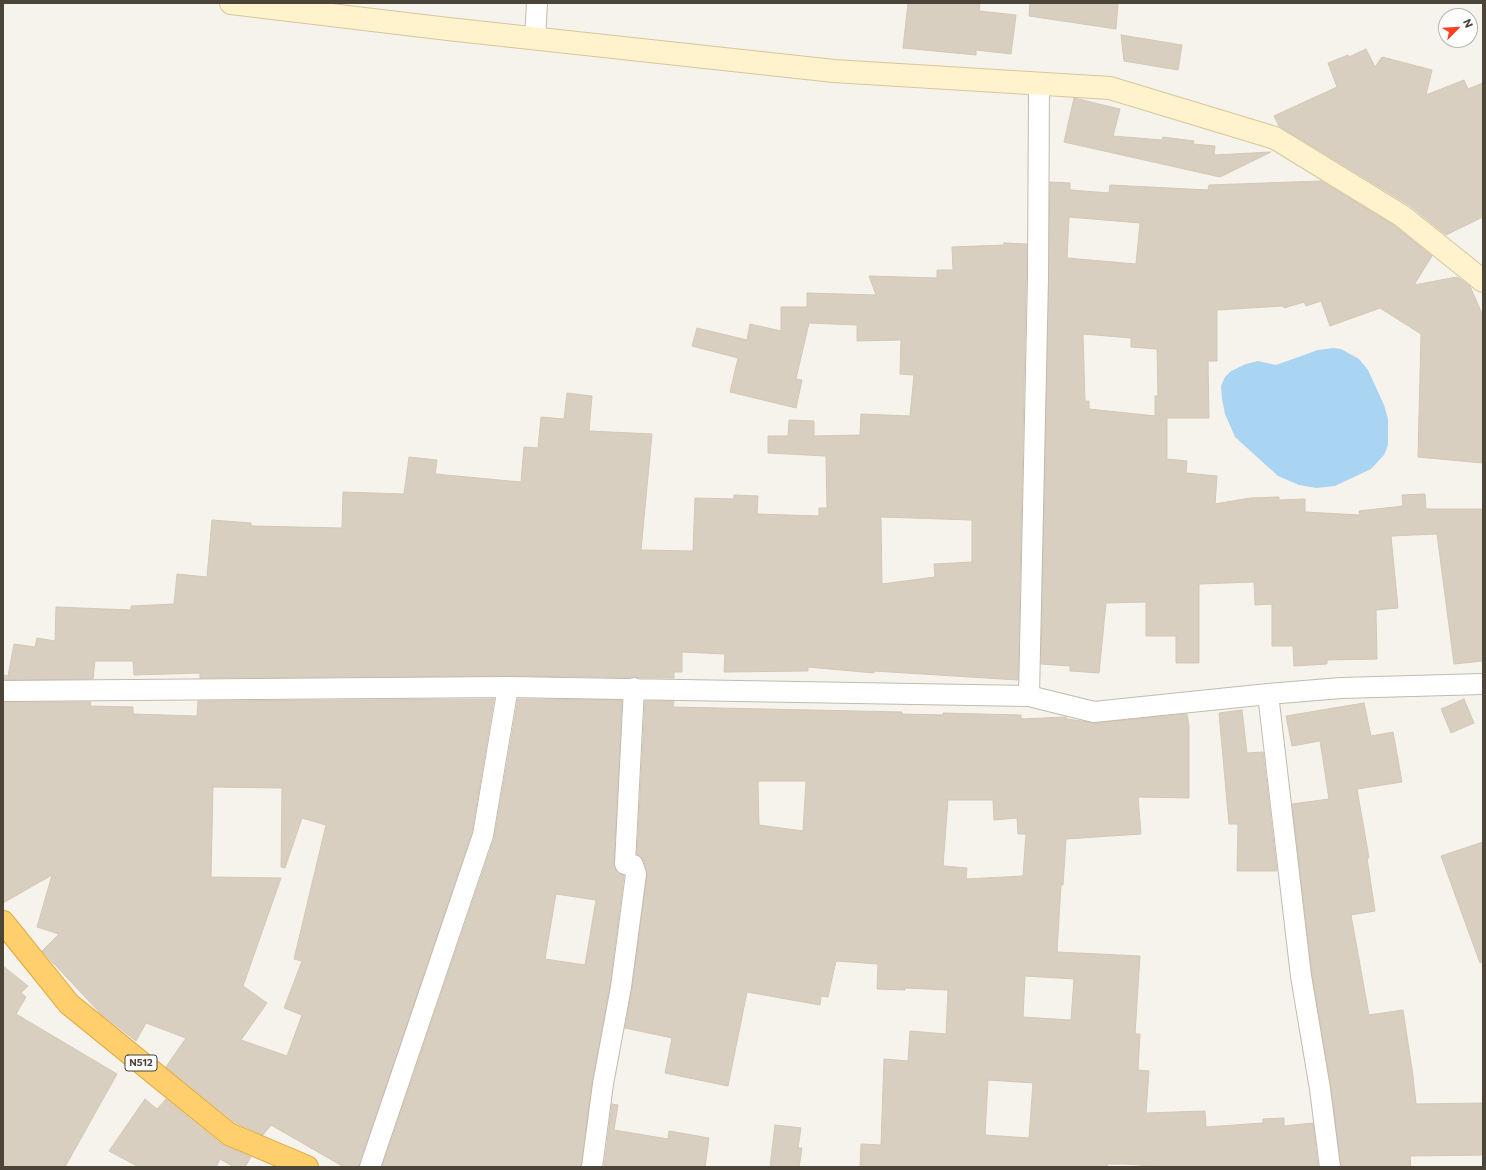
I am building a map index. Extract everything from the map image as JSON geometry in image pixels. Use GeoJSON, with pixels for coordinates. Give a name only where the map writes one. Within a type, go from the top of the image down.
{"type":"FeatureCollection","features":[{"type":"Feature","properties":{"kind":"highway","name":"N512"},"geometry":{"type":"LineString","coordinates":[[3,922],[69,1004],[229,1134],[307,1167]]}},
{"type":"Feature","properties":{"kind":"street"},"geometry":{"type":"LineString","coordinates":[[231,3],[834,71],[1110,88],[1275,138],[1402,216],[1483,281]]}},
{"type":"Feature","properties":{"kind":"street"},"geometry":{"type":"LineString","coordinates":[[534,38],[537,3]]}},
{"type":"Feature","properties":{"kind":"street"},"geometry":{"type":"LineString","coordinates":[[1029,696],[1038,278],[1039,83]]}},
{"type":"Feature","properties":{"kind":"street"},"geometry":{"type":"LineString","coordinates":[[3,691],[508,687],[634,688],[1029,696],[1094,712],[1341,688],[1483,684]]}},
{"type":"Feature","properties":{"kind":"street"},"geometry":{"type":"LineString","coordinates":[[370,1167],[483,835],[508,687]]}},
{"type":"Feature","properties":{"kind":"street"},"geometry":{"type":"LineString","coordinates":[[592,1167],[603,1084],[620,987],[636,874],[633,865],[625,864],[634,688]]}},
{"type":"Feature","properties":{"kind":"street"},"geometry":{"type":"LineString","coordinates":[[1268,694],[1301,976],[1320,1089],[1330,1167]]}},
{"type":"Feature","properties":{"kind":"water"},"geometry":{"type":"Polygon","coordinates":[[[1333,348],[1341,349],[1359,359],[1368,370],[1384,405],[1388,419],[1388,445],[1384,455],[1371,469],[1335,486],[1316,488],[1299,485],[1278,476],[1235,437],[1225,414],[1221,386],[1225,377],[1231,371],[1246,364],[1258,361],[1276,365],[1318,350],[1333,348]]]}},
{"type":"Feature","properties":{"kind":"building"},"geometry":{"type":"Polygon","coordinates":[[[908,3],[980,3],[979,11],[1016,15],[1011,54],[976,50],[976,55],[903,48],[908,3]]]}},
{"type":"Feature","properties":{"kind":"building"},"geometry":{"type":"Polygon","coordinates":[[[1030,3],[1118,3],[1116,29],[1029,16],[1030,3]]]}},
{"type":"Feature","properties":{"kind":"building"},"geometry":{"type":"Polygon","coordinates":[[[1121,35],[1182,45],[1178,70],[1124,61],[1121,35]]]}},
{"type":"Feature","properties":{"kind":"building"},"geometry":{"type":"Polygon","coordinates":[[[1366,49],[1375,67],[1382,57],[1432,70],[1426,95],[1464,80],[1468,89],[1483,83],[1483,217],[1446,235],[1409,205],[1279,126],[1274,116],[1337,87],[1328,63],[1348,55],[1349,57],[1366,49]]]}},
{"type":"Feature","properties":{"kind":"building"},"geometry":{"type":"Polygon","coordinates":[[[1074,98],[1120,109],[1113,136],[1162,140],[1163,137],[1194,141],[1193,144],[1215,146],[1214,155],[1271,152],[1220,177],[1064,142],[1074,98]]]}},
{"type":"Feature","properties":{"kind":"building"},"geometry":{"type":"Polygon","coordinates":[[[1321,181],[1395,226],[1432,256],[1414,285],[1457,277],[1470,286],[1483,316],[1483,463],[1418,457],[1421,334],[1380,308],[1330,326],[1321,301],[1306,306],[1304,302],[1284,308],[1283,306],[1217,310],[1217,361],[1208,361],[1209,418],[1167,418],[1167,459],[1187,461],[1186,473],[1217,476],[1215,504],[1250,498],[1279,497],[1279,500],[1305,499],[1305,512],[1360,515],[1359,511],[1403,506],[1402,495],[1425,494],[1426,509],[1483,509],[1483,661],[1454,664],[1437,534],[1391,536],[1398,608],[1376,610],[1377,659],[1327,660],[1327,664],[1294,666],[1293,646],[1272,646],[1272,604],[1255,605],[1254,582],[1199,584],[1199,663],[1176,663],[1176,636],[1146,636],[1146,602],[1106,603],[1099,673],[1070,671],[1070,666],[1041,664],[1050,182],[1070,183],[1070,190],[1109,193],[1110,185],[1208,190],[1209,185],[1321,181]],[[1069,217],[1067,258],[1136,264],[1140,223],[1069,217]],[[1083,334],[1085,401],[1089,401],[1089,409],[1155,416],[1155,396],[1158,396],[1157,349],[1131,347],[1131,338],[1083,334]]]}},
{"type":"Feature","properties":{"kind":"building"},"geometry":{"type":"Polygon","coordinates":[[[1004,243],[1027,244],[1018,680],[874,671],[874,673],[808,667],[808,671],[724,672],[725,654],[682,652],[682,672],[674,672],[674,678],[508,676],[200,678],[200,673],[134,675],[133,661],[95,661],[93,679],[3,680],[3,675],[8,676],[14,644],[35,647],[37,638],[55,641],[56,607],[131,610],[131,606],[174,604],[177,574],[207,577],[212,520],[251,523],[251,526],[342,528],[343,492],[404,494],[409,457],[437,460],[435,474],[521,482],[524,447],[538,448],[541,417],[564,419],[567,393],[592,396],[589,431],[652,434],[641,550],[693,551],[695,498],[734,499],[734,495],[758,496],[757,514],[819,516],[819,508],[827,508],[826,456],[768,453],[768,436],[788,436],[789,420],[814,421],[814,436],[860,435],[861,414],[910,416],[914,375],[900,374],[901,340],[857,341],[857,325],[809,323],[796,379],[802,380],[796,408],[730,392],[738,358],[692,346],[697,328],[747,340],[750,324],[781,331],[781,307],[807,307],[807,293],[876,295],[869,276],[937,278],[937,270],[953,270],[952,247],[1004,245],[1004,243]],[[881,517],[882,584],[935,577],[934,564],[972,562],[972,520],[881,517]]]}},
{"type":"Feature","properties":{"kind":"building"},"geometry":{"type":"Polygon","coordinates":[[[494,699],[472,832],[359,1167],[344,1167],[271,1125],[263,1135],[236,1123],[166,1067],[186,1038],[146,1023],[136,1041],[101,1014],[42,951],[59,934],[37,927],[52,875],[3,903],[3,702],[91,702],[90,706],[133,707],[133,714],[197,716],[198,701],[494,699]],[[213,787],[211,877],[281,878],[243,986],[267,1003],[241,1040],[287,1056],[302,1015],[284,1008],[302,961],[294,959],[326,825],[302,818],[285,868],[281,867],[282,788],[213,787]]]}},
{"type":"Feature","properties":{"kind":"building"},"geometry":{"type":"Polygon","coordinates":[[[518,699],[622,700],[614,863],[618,873],[624,875],[610,985],[592,1082],[581,1167],[382,1167],[494,839],[518,699]],[[556,894],[545,959],[585,965],[596,900],[556,894]]]}},
{"type":"Feature","properties":{"kind":"building"},"geometry":{"type":"Polygon","coordinates":[[[1464,699],[1474,723],[1451,733],[1441,709],[1464,699]]]}},
{"type":"Feature","properties":{"kind":"building"},"geometry":{"type":"Polygon","coordinates":[[[645,701],[674,701],[673,707],[902,712],[902,714],[943,715],[943,713],[1021,715],[1021,719],[1066,717],[1067,719],[1095,723],[1187,714],[1189,726],[1189,798],[1138,797],[1141,834],[1066,839],[1063,885],[1061,885],[1057,952],[1140,956],[1135,1034],[1140,1034],[1138,1070],[1149,1071],[1146,1113],[1205,1111],[1206,1127],[1263,1123],[1263,1119],[1284,1118],[1284,1126],[1313,1123],[1318,1167],[1166,1167],[1107,1164],[1107,1167],[860,1167],[861,1144],[881,1145],[884,1059],[908,1061],[910,1031],[946,1034],[948,990],[905,988],[905,990],[877,989],[878,964],[836,961],[828,997],[821,996],[820,1005],[747,992],[728,1086],[665,1073],[672,1038],[625,1028],[632,989],[647,876],[644,861],[637,855],[645,701]],[[758,781],[759,825],[803,831],[806,781],[758,781]],[[948,800],[943,866],[967,868],[966,879],[1023,876],[1026,834],[1018,834],[1017,818],[994,820],[993,800],[948,800]],[[1025,976],[1023,1017],[1071,1020],[1074,979],[1025,976]],[[988,1080],[985,1135],[1029,1138],[1033,1083],[988,1080]]]}},
{"type":"Feature","properties":{"kind":"building"},"geometry":{"type":"Polygon","coordinates":[[[1364,703],[1371,736],[1393,732],[1402,782],[1357,789],[1369,858],[1367,858],[1375,911],[1351,915],[1369,1015],[1403,1010],[1416,1104],[1483,1103],[1483,1155],[1410,1156],[1411,1167],[1341,1167],[1331,1087],[1312,974],[1292,804],[1329,799],[1320,741],[1292,746],[1286,716],[1364,703]]]}},
{"type":"Feature","properties":{"kind":"building"},"geometry":{"type":"Polygon","coordinates":[[[1242,710],[1247,753],[1263,752],[1277,871],[1237,871],[1238,824],[1229,824],[1219,713],[1242,710]]]}},
{"type":"Feature","properties":{"kind":"building"},"geometry":{"type":"Polygon","coordinates":[[[1483,842],[1483,962],[1480,963],[1441,856],[1483,842]]]}},
{"type":"Feature","properties":{"kind":"building"},"geometry":{"type":"Polygon","coordinates":[[[3,966],[28,986],[21,993],[26,997],[16,1014],[117,1074],[65,1167],[3,1167],[3,966]]]}},
{"type":"Feature","properties":{"kind":"building"},"geometry":{"type":"Polygon","coordinates":[[[145,1099],[157,1109],[166,1099],[221,1144],[251,1157],[245,1167],[234,1167],[220,1159],[216,1167],[139,1167],[109,1151],[145,1099]]]}},
{"type":"Feature","properties":{"kind":"building"},"geometry":{"type":"Polygon","coordinates":[[[612,1104],[618,1105],[614,1130],[668,1139],[669,1131],[709,1138],[705,1167],[604,1167],[612,1104]]]}},
{"type":"Feature","properties":{"kind":"building"},"geometry":{"type":"Polygon","coordinates":[[[775,1125],[801,1128],[798,1148],[802,1148],[799,1167],[770,1167],[775,1125]]]}}]}
